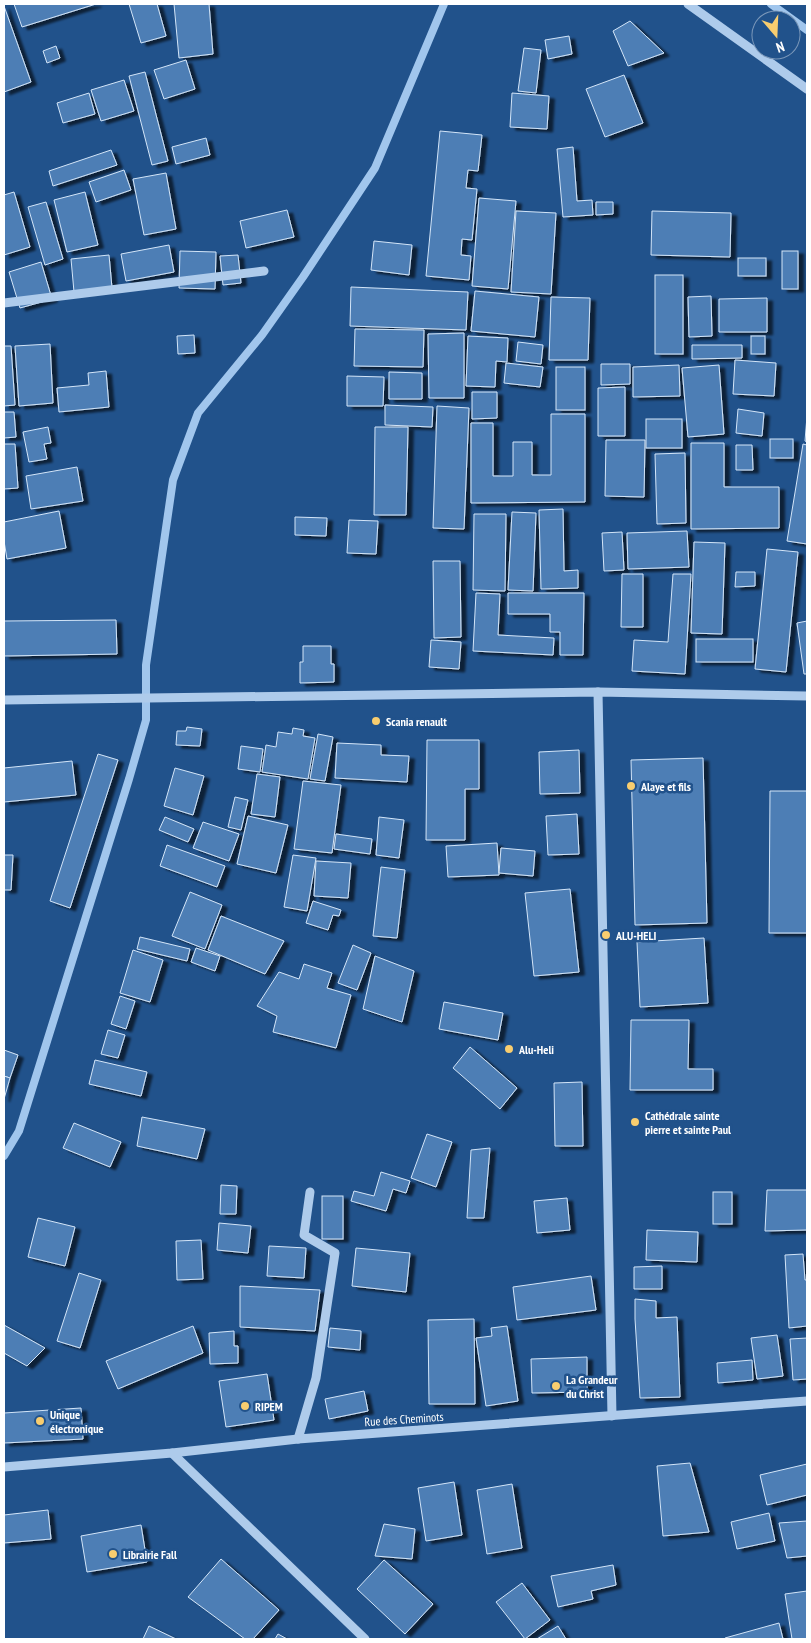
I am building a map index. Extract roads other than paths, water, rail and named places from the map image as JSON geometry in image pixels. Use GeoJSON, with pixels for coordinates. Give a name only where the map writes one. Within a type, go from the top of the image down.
{"type":"FeatureCollection","features":[{"type":"Feature","properties":{"kind":"street"},"geometry":{"type":"LineString","coordinates":[[688,4],[807,89]]}},
{"type":"Feature","properties":{"kind":"street"},"geometry":{"type":"LineString","coordinates":[[4,303],[264,271]]}},
{"type":"Feature","properties":{"kind":"street"},"geometry":{"type":"LineString","coordinates":[[598,692],[612,1416]]}},
{"type":"Feature","properties":{"kind":"street"},"geometry":{"type":"LineString","coordinates":[[4,700],[598,692],[807,696]]}},
{"type":"Feature","properties":{"kind":"street"},"geometry":{"type":"LineString","coordinates":[[298,1439],[316,1378],[335,1253],[304,1235],[310,1192]]}},
{"type":"Feature","properties":{"kind":"street","name":"Rue des Cheminots"},"geometry":{"type":"LineString","coordinates":[[4,1466],[172,1453],[298,1439],[807,1401]]}},
{"type":"Feature","properties":{"kind":"street"},"geometry":{"type":"LineString","coordinates":[[172,1453],[365,1639]]}},
{"type":"Feature","properties":{"kind":"waterway"},"geometry":{"type":"LineString","coordinates":[[4,1156],[19,1131],[146,720],[146,665],[173,480],[198,413],[262,335],[375,168],[444,4]]}},
{"type":"Feature","properties":{"kind":"waterway"},"geometry":{"type":"LineString","coordinates":[[771,4],[807,30]]}},
{"type":"Feature","properties":{"kind":"place","name":"Scania renault"},"geometry":{"type":"Point","coordinates":[376,721]}},
{"type":"Feature","properties":{"kind":"place","name":"Alaye et fils"},"geometry":{"type":"Point","coordinates":[631,786]}},
{"type":"Feature","properties":{"kind":"place","name":"ALU-HELI"},"geometry":{"type":"Point","coordinates":[606,935]}},
{"type":"Feature","properties":{"kind":"place","name":"Alu-Heli"},"geometry":{"type":"Point","coordinates":[509,1049]}},
{"type":"Feature","properties":{"kind":"place","name":"Cathédrale sainte pierre et sainte Paul"},"geometry":{"type":"Point","coordinates":[635,1122]}},
{"type":"Feature","properties":{"kind":"place","name":"La Grandeur du Christ"},"geometry":{"type":"Point","coordinates":[556,1386]}},
{"type":"Feature","properties":{"kind":"place","name":"RIPEM"},"geometry":{"type":"Point","coordinates":[245,1406]}},
{"type":"Feature","properties":{"kind":"place","name":"Unique électronique"},"geometry":{"type":"Point","coordinates":[40,1421]}},
{"type":"Feature","properties":{"kind":"place","name":"Librairie Fall"},"geometry":{"type":"Point","coordinates":[113,1554]}}]}
